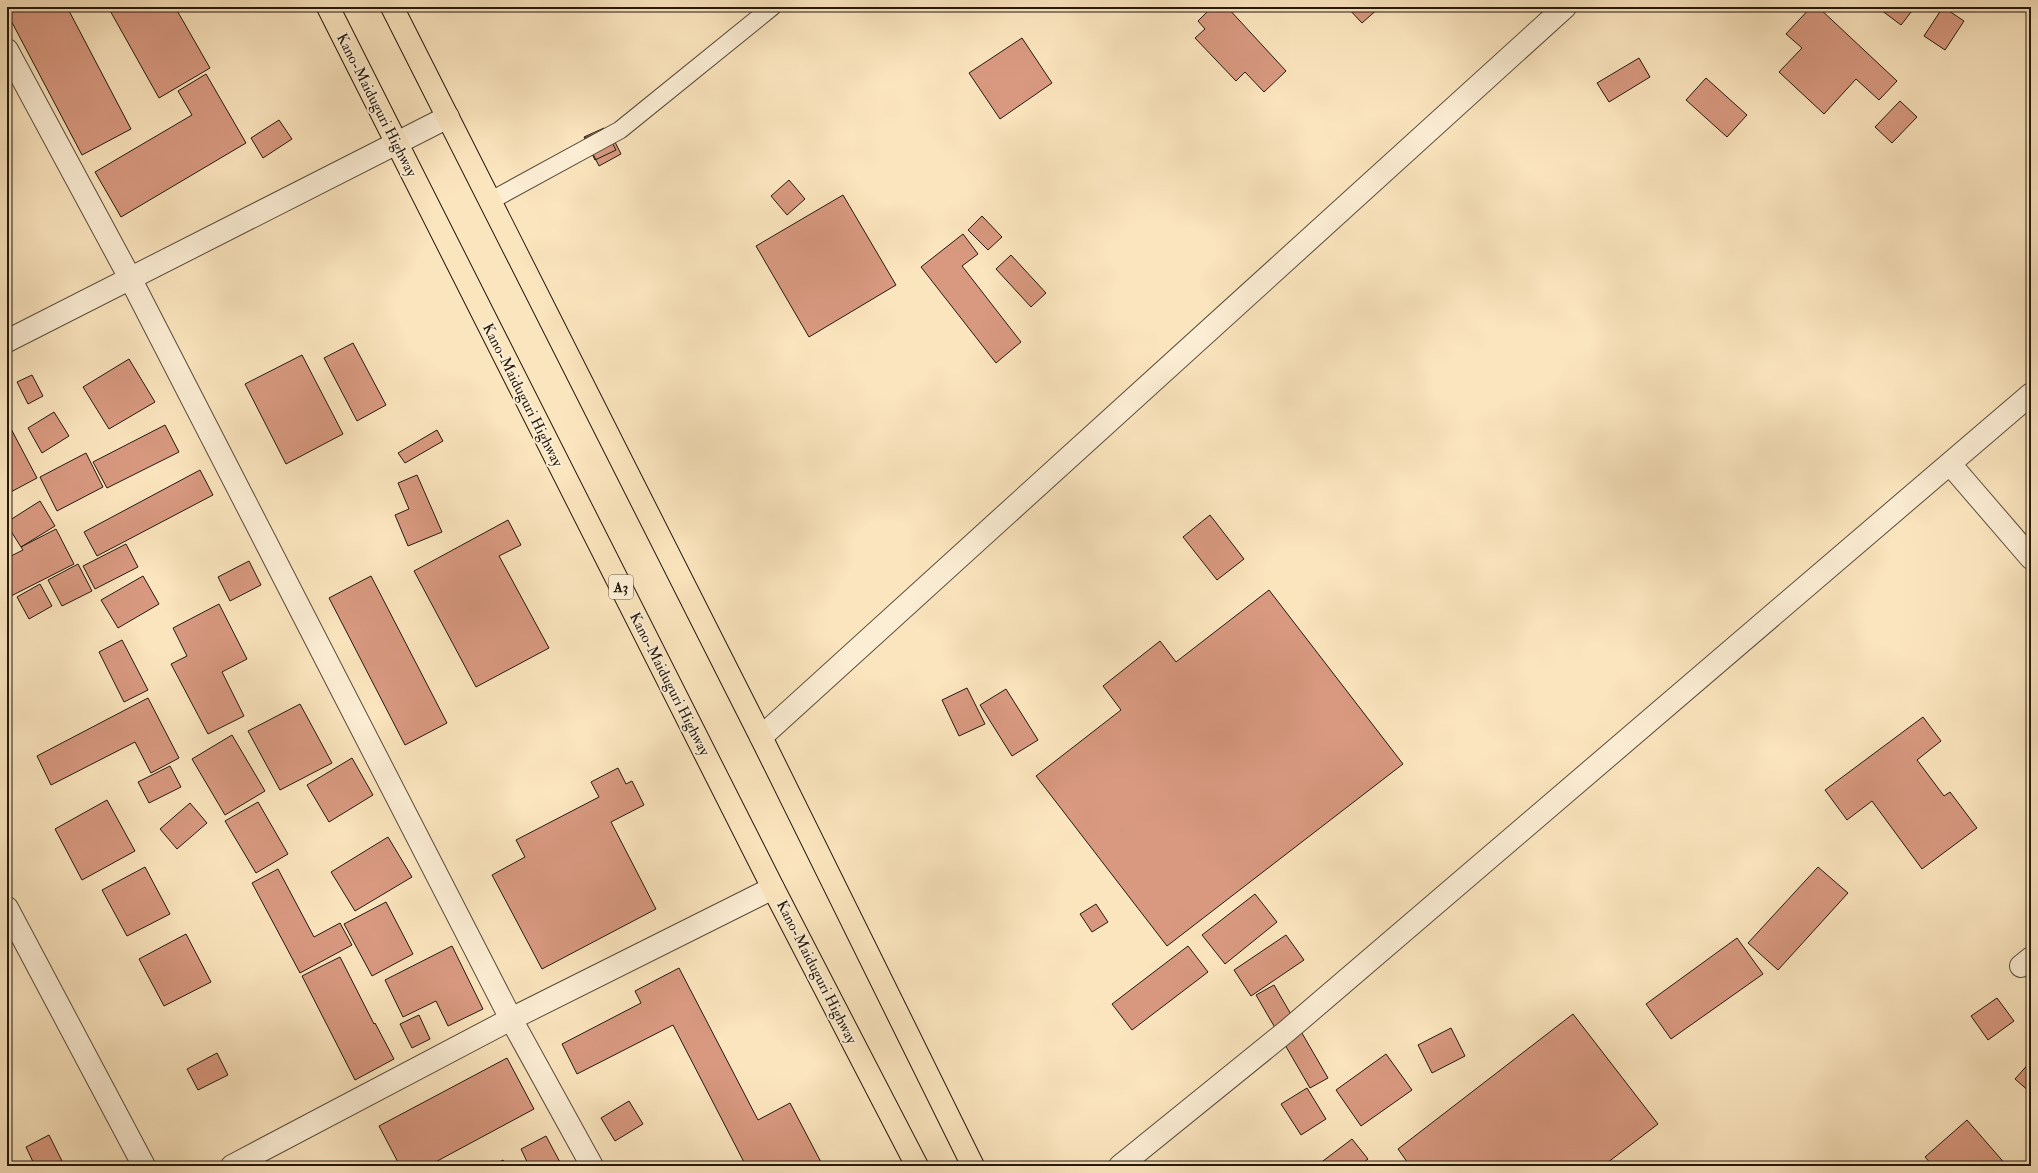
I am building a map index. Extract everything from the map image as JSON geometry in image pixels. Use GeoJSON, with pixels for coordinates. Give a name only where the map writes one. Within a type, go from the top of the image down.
{"type":"FeatureCollection","features":[{"type":"Feature","properties":{"kind":"highway","name":"Kano-Maiduguri Highway"},"geometry":{"type":"LineString","coordinates":[[328,7],[773,888],[916,1166]]}},
{"type":"Feature","properties":{"kind":"highway"},"geometry":{"type":"LineString","coordinates":[[392,7],[761,737],[973,1166]]}},
{"type":"Feature","properties":{"kind":"street"},"geometry":{"type":"LineString","coordinates":[[761,737],[1565,7]]}},
{"type":"Feature","properties":{"kind":"street"},"geometry":{"type":"LineString","coordinates":[[7,50],[130,278],[511,1019],[592,1166]]}},
{"type":"Feature","properties":{"kind":"street"},"geometry":{"type":"LineString","coordinates":[[7,341],[448,117]]}},
{"type":"Feature","properties":{"kind":"street"},"geometry":{"type":"LineString","coordinates":[[1120,1166],[1288,1030],[2031,394]]}},
{"type":"Feature","properties":{"kind":"street"},"geometry":{"type":"LineString","coordinates":[[1950,464],[2031,558]]}},
{"type":"Feature","properties":{"kind":"street"},"geometry":{"type":"LineString","coordinates":[[232,1166],[511,1019],[773,888]]}},
{"type":"Feature","properties":{"kind":"street"},"geometry":{"type":"LineString","coordinates":[[7,908],[144,1166]]}},
{"type":"Feature","properties":{"kind":"lane"},"geometry":{"type":"LineString","coordinates":[[490,201],[620,130],[772,7]]}},
{"type":"Feature","properties":{"kind":"building"},"geometry":{"type":"Polygon","coordinates":[[[7,7],[67,7],[131,129],[82,155],[7,13],[7,7]]]}},
{"type":"Feature","properties":{"kind":"building"},"geometry":{"type":"Polygon","coordinates":[[[108,7],[175,7],[210,68],[159,98],[108,7]]]}},
{"type":"Feature","properties":{"kind":"building"},"geometry":{"type":"Polygon","coordinates":[[[1212,7],[1227,7],[1286,71],[1264,92],[1245,72],[1236,81],[1195,38],[1205,29],[1198,21],[1212,7]]]}},
{"type":"Feature","properties":{"kind":"building"},"geometry":{"type":"Polygon","coordinates":[[[1347,7],[1380,7],[1362,23],[1347,7]]]}},
{"type":"Feature","properties":{"kind":"building"},"geometry":{"type":"Polygon","coordinates":[[[1811,7],[1818,7],[1897,81],[1879,100],[1856,79],[1824,114],[1779,72],[1802,48],[1786,34],[1811,7]]]}},
{"type":"Feature","properties":{"kind":"building"},"geometry":{"type":"Polygon","coordinates":[[[1877,7],[1915,7],[1901,25],[1877,7]]]}},
{"type":"Feature","properties":{"kind":"building"},"geometry":{"type":"Polygon","coordinates":[[[1943,7],[1964,21],[1945,50],[1924,36],[1943,7]]]}},
{"type":"Feature","properties":{"kind":"building"},"geometry":{"type":"Polygon","coordinates":[[[1022,38],[1052,83],[1000,119],[969,73],[1022,38]]]}},
{"type":"Feature","properties":{"kind":"building"},"geometry":{"type":"Polygon","coordinates":[[[1639,58],[1650,77],[1609,102],[1597,83],[1639,58]]]}},
{"type":"Feature","properties":{"kind":"building"},"geometry":{"type":"Polygon","coordinates":[[[206,74],[246,143],[121,217],[95,172],[192,115],[178,91],[206,74]]]}},
{"type":"Feature","properties":{"kind":"building"},"geometry":{"type":"Polygon","coordinates":[[[1706,78],[1747,115],[1727,137],[1686,100],[1706,78]]]}},
{"type":"Feature","properties":{"kind":"building"},"geometry":{"type":"Polygon","coordinates":[[[1900,101],[1917,117],[1892,143],[1875,127],[1900,101]]]}},
{"type":"Feature","properties":{"kind":"building"},"geometry":{"type":"Polygon","coordinates":[[[279,120],[292,139],[263,158],[251,138],[279,120]]]}},
{"type":"Feature","properties":{"kind":"building"},"geometry":{"type":"Polygon","coordinates":[[[604,128],[616,150],[595,160],[584,137],[604,128]]]}},
{"type":"Feature","properties":{"kind":"building"},"geometry":{"type":"Polygon","coordinates":[[[608,128],[621,154],[599,166],[585,138],[608,128]]]}},
{"type":"Feature","properties":{"kind":"building"},"geometry":{"type":"Polygon","coordinates":[[[789,180],[805,199],[787,215],[771,196],[789,180]]]}},
{"type":"Feature","properties":{"kind":"building"},"geometry":{"type":"Polygon","coordinates":[[[843,195],[896,285],[809,337],[756,246],[843,195]]]}},
{"type":"Feature","properties":{"kind":"building"},"geometry":{"type":"Polygon","coordinates":[[[982,216],[1002,237],[988,250],[968,230],[982,216]]]}},
{"type":"Feature","properties":{"kind":"building"},"geometry":{"type":"Polygon","coordinates":[[[963,234],[978,254],[962,266],[1021,342],[996,363],[921,267],[963,234]]]}},
{"type":"Feature","properties":{"kind":"building"},"geometry":{"type":"Polygon","coordinates":[[[1011,255],[1046,293],[1031,307],[996,269],[1011,255]]]}},
{"type":"Feature","properties":{"kind":"building"},"geometry":{"type":"Polygon","coordinates":[[[353,343],[386,405],[357,421],[324,358],[353,343]]]}},
{"type":"Feature","properties":{"kind":"building"},"geometry":{"type":"Polygon","coordinates":[[[302,355],[343,434],[286,464],[245,384],[302,355]]]}},
{"type":"Feature","properties":{"kind":"building"},"geometry":{"type":"Polygon","coordinates":[[[129,359],[155,402],[109,429],[83,387],[129,359]]]}},
{"type":"Feature","properties":{"kind":"building"},"geometry":{"type":"Polygon","coordinates":[[[32,375],[43,396],[28,404],[17,382],[32,375]]]}},
{"type":"Feature","properties":{"kind":"building"},"geometry":{"type":"Polygon","coordinates":[[[54,412],[69,436],[42,453],[28,428],[54,412]]]}},
{"type":"Feature","properties":{"kind":"building"},"geometry":{"type":"Polygon","coordinates":[[[9,425],[37,478],[7,494],[7,426],[9,425]]]}},
{"type":"Feature","properties":{"kind":"building"},"geometry":{"type":"Polygon","coordinates":[[[165,425],[179,452],[107,488],[93,462],[165,425]]]}},
{"type":"Feature","properties":{"kind":"building"},"geometry":{"type":"Polygon","coordinates":[[[437,430],[443,441],[405,463],[398,453],[437,430]]]}},
{"type":"Feature","properties":{"kind":"building"},"geometry":{"type":"Polygon","coordinates":[[[86,453],[103,487],[57,511],[40,477],[86,453]]]}},
{"type":"Feature","properties":{"kind":"building"},"geometry":{"type":"Polygon","coordinates":[[[200,470],[213,495],[97,556],[84,532],[200,470]]]}},
{"type":"Feature","properties":{"kind":"building"},"geometry":{"type":"Polygon","coordinates":[[[417,475],[442,532],[408,546],[395,515],[409,509],[398,483],[417,475]]]}},
{"type":"Feature","properties":{"kind":"building"},"geometry":{"type":"Polygon","coordinates":[[[40,501],[55,526],[21,547],[7,525],[7,522],[40,501]]]}},
{"type":"Feature","properties":{"kind":"building"},"geometry":{"type":"Polygon","coordinates":[[[1210,515],[1244,559],[1217,580],[1183,537],[1210,515]]]}},
{"type":"Feature","properties":{"kind":"building"},"geometry":{"type":"Polygon","coordinates":[[[508,520],[521,545],[499,556],[549,648],[476,687],[414,571],[508,520]]]}},
{"type":"Feature","properties":{"kind":"building"},"geometry":{"type":"Polygon","coordinates":[[[56,529],[74,564],[11,596],[7,589],[7,558],[23,550],[21,547],[56,529]]]}},
{"type":"Feature","properties":{"kind":"building"},"geometry":{"type":"Polygon","coordinates":[[[126,544],[138,567],[95,589],[83,566],[126,544]]]}},
{"type":"Feature","properties":{"kind":"building"},"geometry":{"type":"Polygon","coordinates":[[[249,561],[261,585],[230,601],[218,577],[249,561]]]}},
{"type":"Feature","properties":{"kind":"building"},"geometry":{"type":"Polygon","coordinates":[[[78,564],[92,591],[62,606],[48,580],[78,564]]]}},
{"type":"Feature","properties":{"kind":"building"},"geometry":{"type":"Polygon","coordinates":[[[143,576],[159,604],[118,628],[101,600],[143,576]]]}},
{"type":"Feature","properties":{"kind":"building"},"geometry":{"type":"Polygon","coordinates":[[[371,576],[447,723],[405,745],[329,598],[371,576]]]}},
{"type":"Feature","properties":{"kind":"building"},"geometry":{"type":"Polygon","coordinates":[[[40,584],[52,606],[29,619],[17,597],[40,584]]]}},
{"type":"Feature","properties":{"kind":"building"},"geometry":{"type":"Polygon","coordinates":[[[1269,590],[1403,764],[1167,946],[1036,776],[1121,710],[1103,686],[1160,641],[1176,662],[1269,590]]]}},
{"type":"Feature","properties":{"kind":"building"},"geometry":{"type":"Polygon","coordinates":[[[219,604],[247,659],[222,672],[244,716],[208,734],[171,664],[187,656],[173,628],[219,604]]]}},
{"type":"Feature","properties":{"kind":"building"},"geometry":{"type":"Polygon","coordinates":[[[122,640],[148,690],[124,702],[99,652],[122,640]]]}},
{"type":"Feature","properties":{"kind":"building"},"geometry":{"type":"Polygon","coordinates":[[[967,688],[985,724],[959,736],[942,700],[967,688]]]}},
{"type":"Feature","properties":{"kind":"building"},"geometry":{"type":"Polygon","coordinates":[[[1006,689],[1038,740],[1012,756],[980,705],[1006,689]]]}},
{"type":"Feature","properties":{"kind":"building"},"geometry":{"type":"Polygon","coordinates":[[[148,698],[179,758],[151,773],[135,742],[51,785],[37,756],[148,698]]]}},
{"type":"Feature","properties":{"kind":"building"},"geometry":{"type":"Polygon","coordinates":[[[300,704],[332,763],[280,790],[248,731],[300,704]]]}},
{"type":"Feature","properties":{"kind":"building"},"geometry":{"type":"Polygon","coordinates":[[[1923,717],[1941,741],[1917,760],[1944,796],[1950,792],[1977,828],[1922,869],[1872,801],[1847,820],[1825,790],[1923,717]]]}},
{"type":"Feature","properties":{"kind":"building"},"geometry":{"type":"Polygon","coordinates":[[[232,735],[265,791],[225,815],[192,759],[232,735]]]}},
{"type":"Feature","properties":{"kind":"building"},"geometry":{"type":"Polygon","coordinates":[[[352,758],[373,795],[329,822],[307,785],[352,758]]]}},
{"type":"Feature","properties":{"kind":"building"},"geometry":{"type":"Polygon","coordinates":[[[170,766],[181,787],[149,803],[138,782],[170,766]]]}},
{"type":"Feature","properties":{"kind":"building"},"geometry":{"type":"Polygon","coordinates":[[[618,768],[626,784],[632,781],[644,805],[611,822],[656,909],[542,969],[492,875],[525,857],[516,840],[599,797],[591,782],[618,768]]]}},
{"type":"Feature","properties":{"kind":"building"},"geometry":{"type":"Polygon","coordinates":[[[107,800],[135,851],[82,880],[55,829],[107,800]]]}},
{"type":"Feature","properties":{"kind":"building"},"geometry":{"type":"Polygon","coordinates":[[[258,802],[288,854],[256,873],[225,821],[258,802]]]}},
{"type":"Feature","properties":{"kind":"building"},"geometry":{"type":"Polygon","coordinates":[[[190,803],[207,823],[177,849],[160,829],[190,803]]]}},
{"type":"Feature","properties":{"kind":"building"},"geometry":{"type":"Polygon","coordinates":[[[388,837],[412,877],[355,911],[331,872],[388,837]]]}},
{"type":"Feature","properties":{"kind":"building"},"geometry":{"type":"Polygon","coordinates":[[[145,867],[170,914],[127,936],[102,890],[145,867]]]}},
{"type":"Feature","properties":{"kind":"building"},"geometry":{"type":"Polygon","coordinates":[[[1818,867],[1848,893],[1778,970],[1748,943],[1818,867]]]}},
{"type":"Feature","properties":{"kind":"building"},"geometry":{"type":"Polygon","coordinates":[[[278,869],[314,937],[340,923],[352,945],[300,973],[252,883],[278,869]]]}},
{"type":"Feature","properties":{"kind":"building"},"geometry":{"type":"Polygon","coordinates":[[[1255,894],[1277,922],[1225,964],[1202,935],[1255,894]]]}},
{"type":"Feature","properties":{"kind":"building"},"geometry":{"type":"Polygon","coordinates":[[[386,902],[413,954],[372,976],[344,924],[386,902]]]}},
{"type":"Feature","properties":{"kind":"building"},"geometry":{"type":"Polygon","coordinates":[[[1096,904],[1108,922],[1092,932],[1080,914],[1096,904]]]}},
{"type":"Feature","properties":{"kind":"building"},"geometry":{"type":"Polygon","coordinates":[[[186,934],[211,982],[164,1006],[139,959],[186,934]]]}},
{"type":"Feature","properties":{"kind":"building"},"geometry":{"type":"Polygon","coordinates":[[[1286,935],[1304,960],[1251,996],[1234,970],[1286,935]]]}},
{"type":"Feature","properties":{"kind":"building"},"geometry":{"type":"Polygon","coordinates":[[[1737,938],[1763,974],[1671,1039],[1646,1004],[1737,938]]]}},
{"type":"Feature","properties":{"kind":"building"},"geometry":{"type":"Polygon","coordinates":[[[452,946],[483,1009],[448,1026],[436,1001],[403,1017],[385,980],[452,946]]]}},
{"type":"Feature","properties":{"kind":"building"},"geometry":{"type":"Polygon","coordinates":[[[1188,946],[1208,972],[1132,1030],[1112,1004],[1188,946]]]}},
{"type":"Feature","properties":{"kind":"building"},"geometry":{"type":"Polygon","coordinates":[[[340,957],[374,1024],[375,1023],[394,1059],[355,1080],[302,976],[340,957]]]}},
{"type":"Feature","properties":{"kind":"building"},"geometry":{"type":"Polygon","coordinates":[[[679,968],[758,1120],[790,1103],[823,1166],[746,1166],[673,1025],[577,1074],[562,1044],[641,1003],[635,991],[679,968]]]}},
{"type":"Feature","properties":{"kind":"building"},"geometry":{"type":"Polygon","coordinates":[[[1274,985],[1328,1078],[1310,1088],[1256,995],[1274,985]]]}},
{"type":"Feature","properties":{"kind":"building"},"geometry":{"type":"Polygon","coordinates":[[[1997,998],[2014,1021],[1988,1040],[1971,1016],[1997,998]]]}},
{"type":"Feature","properties":{"kind":"building"},"geometry":{"type":"Polygon","coordinates":[[[1573,1014],[1658,1124],[1603,1166],[1410,1166],[1398,1149],[1573,1014]]]}},
{"type":"Feature","properties":{"kind":"building"},"geometry":{"type":"Polygon","coordinates":[[[419,1015],[430,1039],[412,1048],[400,1024],[419,1015]]]}},
{"type":"Feature","properties":{"kind":"building"},"geometry":{"type":"Polygon","coordinates":[[[1451,1028],[1465,1056],[1432,1073],[1418,1045],[1451,1028]]]}},
{"type":"Feature","properties":{"kind":"building"},"geometry":{"type":"Polygon","coordinates":[[[217,1053],[228,1075],[198,1090],[187,1069],[217,1053]]]}},
{"type":"Feature","properties":{"kind":"building"},"geometry":{"type":"Polygon","coordinates":[[[1386,1054],[1412,1090],[1361,1126],[1336,1090],[1386,1054]]]}},
{"type":"Feature","properties":{"kind":"building"},"geometry":{"type":"Polygon","coordinates":[[[507,1058],[534,1109],[428,1166],[400,1166],[379,1126],[507,1058]]]}},
{"type":"Feature","properties":{"kind":"building"},"geometry":{"type":"Polygon","coordinates":[[[2031,1061],[2031,1093],[2015,1079],[2031,1061]]]}},
{"type":"Feature","properties":{"kind":"building"},"geometry":{"type":"Polygon","coordinates":[[[1307,1088],[1326,1119],[1301,1135],[1281,1104],[1307,1088]]]}},
{"type":"Feature","properties":{"kind":"building"},"geometry":{"type":"Polygon","coordinates":[[[629,1101],[643,1124],[615,1141],[601,1118],[629,1101]]]}},
{"type":"Feature","properties":{"kind":"building"},"geometry":{"type":"Polygon","coordinates":[[[1967,1120],[2007,1166],[1933,1166],[1925,1157],[1967,1120]]]}},
{"type":"Feature","properties":{"kind":"building"},"geometry":{"type":"Polygon","coordinates":[[[49,1135],[62,1161],[52,1166],[35,1166],[26,1147],[49,1135]]]}},
{"type":"Feature","properties":{"kind":"building"},"geometry":{"type":"Polygon","coordinates":[[[546,1136],[562,1166],[529,1166],[521,1149],[546,1136]]]}},
{"type":"Feature","properties":{"kind":"building"},"geometry":{"type":"Polygon","coordinates":[[[1352,1139],[1368,1159],[1359,1166],[1320,1166],[1319,1164],[1352,1139]]]}},
{"type":"Feature","properties":{"kind":"building"},"geometry":{"type":"Polygon","coordinates":[[[503,1160],[507,1166],[492,1166],[503,1160]]]}}]}
